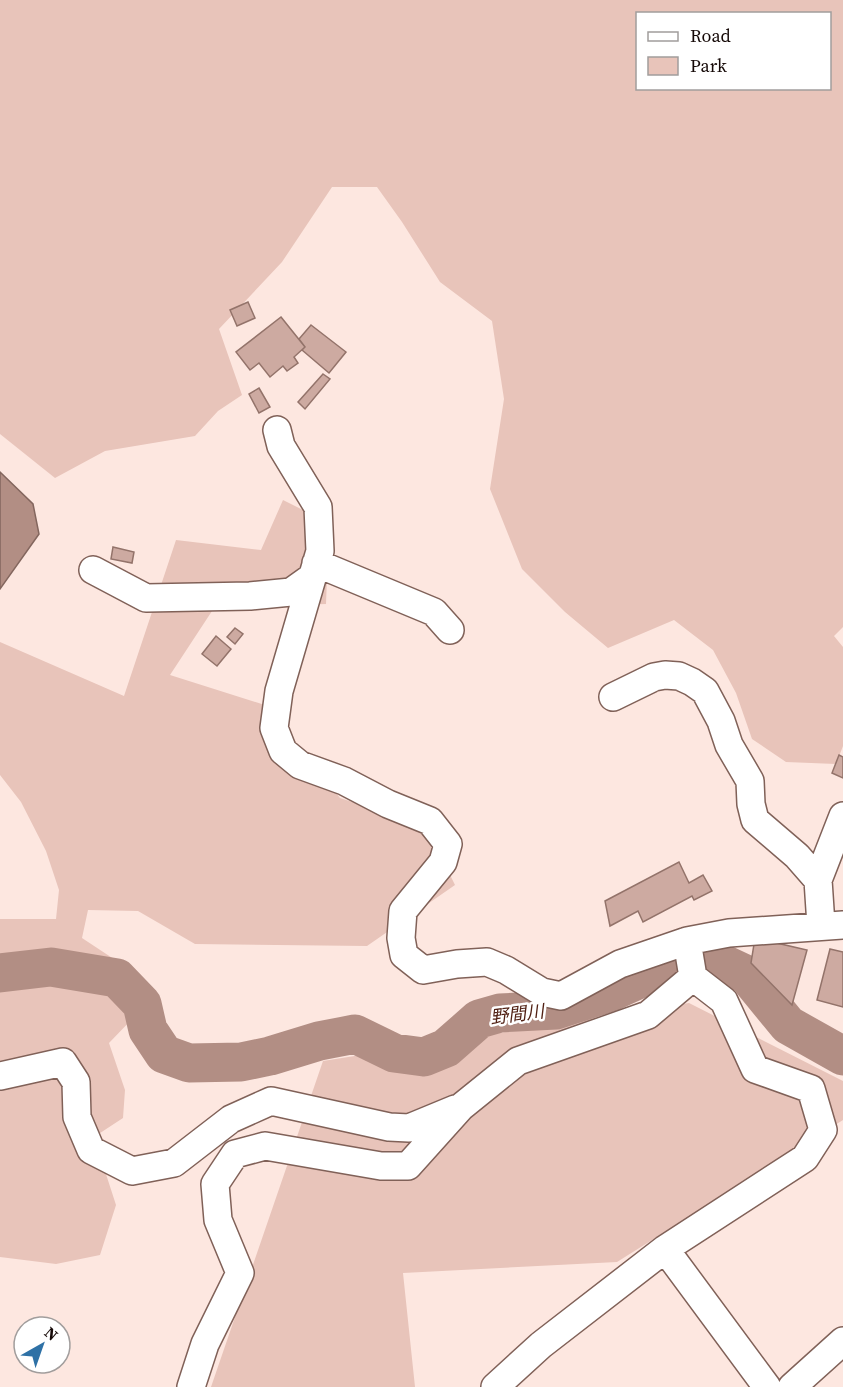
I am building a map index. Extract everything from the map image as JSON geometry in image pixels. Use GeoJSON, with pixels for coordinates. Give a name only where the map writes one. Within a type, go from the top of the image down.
{"type":"FeatureCollection","features":[{"type":"Feature","properties":{"kind":"street"},"geometry":{"type":"LineString","coordinates":[[277,430],[281,446],[318,507],[320,551],[279,691],[274,728],[283,751],[300,765],[344,781],[388,804],[430,821],[448,844],[442,862],[403,911],[401,938],[404,955],[423,970],[487,962],[506,970],[542,992],[561,996],[620,964],[687,941],[729,933],[832,925],[818,880],[797,856],[755,820],[750,780],[729,745],[721,721],[705,691],[679,676],[665,675],[645,680],[613,697]]}},
{"type":"Feature","properties":{"kind":"street"},"geometry":{"type":"LineString","coordinates":[[93,570],[146,597],[250,596],[291,592],[314,570]]}},
{"type":"Feature","properties":{"kind":"street"},"geometry":{"type":"LineString","coordinates":[[314,570],[434,612],[450,630]]}},
{"type":"Feature","properties":{"kind":"street"},"geometry":{"type":"LineString","coordinates":[[818,880],[843,816]]}},
{"type":"Feature","properties":{"kind":"street"},"geometry":{"type":"LineString","coordinates":[[495,1387],[541,1345],[664,1249],[805,1158],[823,1130],[811,1089],[755,1069],[724,1001],[693,977],[687,941]]}},
{"type":"Feature","properties":{"kind":"street"},"geometry":{"type":"LineString","coordinates":[[191,1387],[205,1344],[240,1273],[218,1220],[215,1184],[236,1154],[265,1146],[381,1166],[408,1166],[461,1107],[518,1061],[648,1015],[693,977]]}},
{"type":"Feature","properties":{"kind":"street"},"geometry":{"type":"LineString","coordinates":[[0,1076],[63,1062],[76,1082],[77,1117],[91,1150],[132,1171],[174,1162],[231,1119],[271,1101],[389,1127],[410,1128],[461,1107]]}},
{"type":"Feature","properties":{"kind":"street"},"geometry":{"type":"LineString","coordinates":[[664,1249],[767,1387]]}},
{"type":"Feature","properties":{"kind":"street"},"geometry":{"type":"LineString","coordinates":[[792,1387],[843,1341]]}},
{"type":"Feature","properties":{"kind":"green space"},"geometry":{"type":"Polygon","coordinates":[[[0,0],[843,0],[843,627],[834,636],[843,647],[843,746],[836,764],[786,762],[752,739],[736,693],[713,650],[674,620],[608,648],[565,612],[522,569],[490,489],[504,399],[492,321],[440,282],[377,187],[332,187],[282,262],[219,329],[242,395],[218,411],[195,436],[105,451],[55,478],[0,434],[0,0]]]}},
{"type":"Feature","properties":{"kind":"green space"},"geometry":{"type":"Polygon","coordinates":[[[283,500],[329,523],[326,604],[214,608],[170,675],[268,706],[340,798],[426,826],[455,885],[367,946],[195,944],[138,911],[88,910],[82,938],[132,971],[135,1016],[109,1043],[125,1090],[123,1118],[94,1137],[116,1205],[100,1255],[56,1264],[0,1257],[0,919],[56,919],[59,890],[46,851],[21,802],[0,775],[0,642],[124,696],[176,540],[261,550],[283,500]]]}},
{"type":"Feature","properties":{"kind":"green space"},"geometry":{"type":"Polygon","coordinates":[[[689,1003],[843,1081],[843,1120],[617,1262],[403,1273],[415,1387],[211,1387],[323,1061],[689,1003]]]}},
{"type":"Feature","properties":{"kind":"shaded area"},"geometry":{"type":"Polygon","coordinates":[[[0,472],[33,504],[39,534],[0,589],[0,472]]]}},
{"type":"Feature","properties":{"kind":"building"},"geometry":{"type":"Polygon","coordinates":[[[248,302],[255,318],[237,326],[230,310],[248,302]]]}},
{"type":"Feature","properties":{"kind":"building"},"geometry":{"type":"Polygon","coordinates":[[[281,317],[305,347],[294,357],[298,363],[287,371],[283,366],[270,377],[259,363],[250,370],[236,352],[281,317]]]}},
{"type":"Feature","properties":{"kind":"building"},"geometry":{"type":"Polygon","coordinates":[[[311,325],[346,352],[329,373],[302,350],[305,347],[299,339],[311,325]]]}},
{"type":"Feature","properties":{"kind":"building"},"geometry":{"type":"Polygon","coordinates":[[[323,374],[330,379],[305,409],[298,402],[323,374]]]}},
{"type":"Feature","properties":{"kind":"building"},"geometry":{"type":"Polygon","coordinates":[[[259,388],[270,407],[259,413],[249,394],[259,388]]]}},
{"type":"Feature","properties":{"kind":"building"},"geometry":{"type":"Polygon","coordinates":[[[113,547],[134,552],[132,563],[111,559],[113,547]]]}},
{"type":"Feature","properties":{"kind":"building"},"geometry":{"type":"Polygon","coordinates":[[[235,628],[243,634],[235,644],[227,637],[235,628]]]}},
{"type":"Feature","properties":{"kind":"building"},"geometry":{"type":"Polygon","coordinates":[[[216,636],[231,649],[217,666],[202,654],[216,636]]]}},
{"type":"Feature","properties":{"kind":"building"},"geometry":{"type":"Polygon","coordinates":[[[839,755],[843,757],[843,778],[832,773],[839,755]]]}},
{"type":"Feature","properties":{"kind":"building"},"geometry":{"type":"Polygon","coordinates":[[[679,862],[689,883],[703,875],[712,891],[694,900],[692,896],[643,922],[638,911],[610,926],[605,901],[679,862]]]}},
{"type":"Feature","properties":{"kind":"building"},"geometry":{"type":"Polygon","coordinates":[[[755,938],[807,950],[792,1005],[751,963],[755,938]]]}},
{"type":"Feature","properties":{"kind":"building"},"geometry":{"type":"Polygon","coordinates":[[[830,949],[843,952],[843,1007],[817,1000],[830,949]]]}},
{"type":"Feature","properties":{"kind":"waterway","name":"野間川"},"geometry":{"type":"LineString","coordinates":[[0,973],[51,967],[117,978],[142,1004],[148,1030],[164,1054],[189,1063],[241,1062],[355,1034],[394,1053],[424,1057],[446,1048],[479,1019],[500,1013],[556,1010],[611,992],[668,966],[715,960],[747,975],[788,1025],[843,1056]]}}]}
